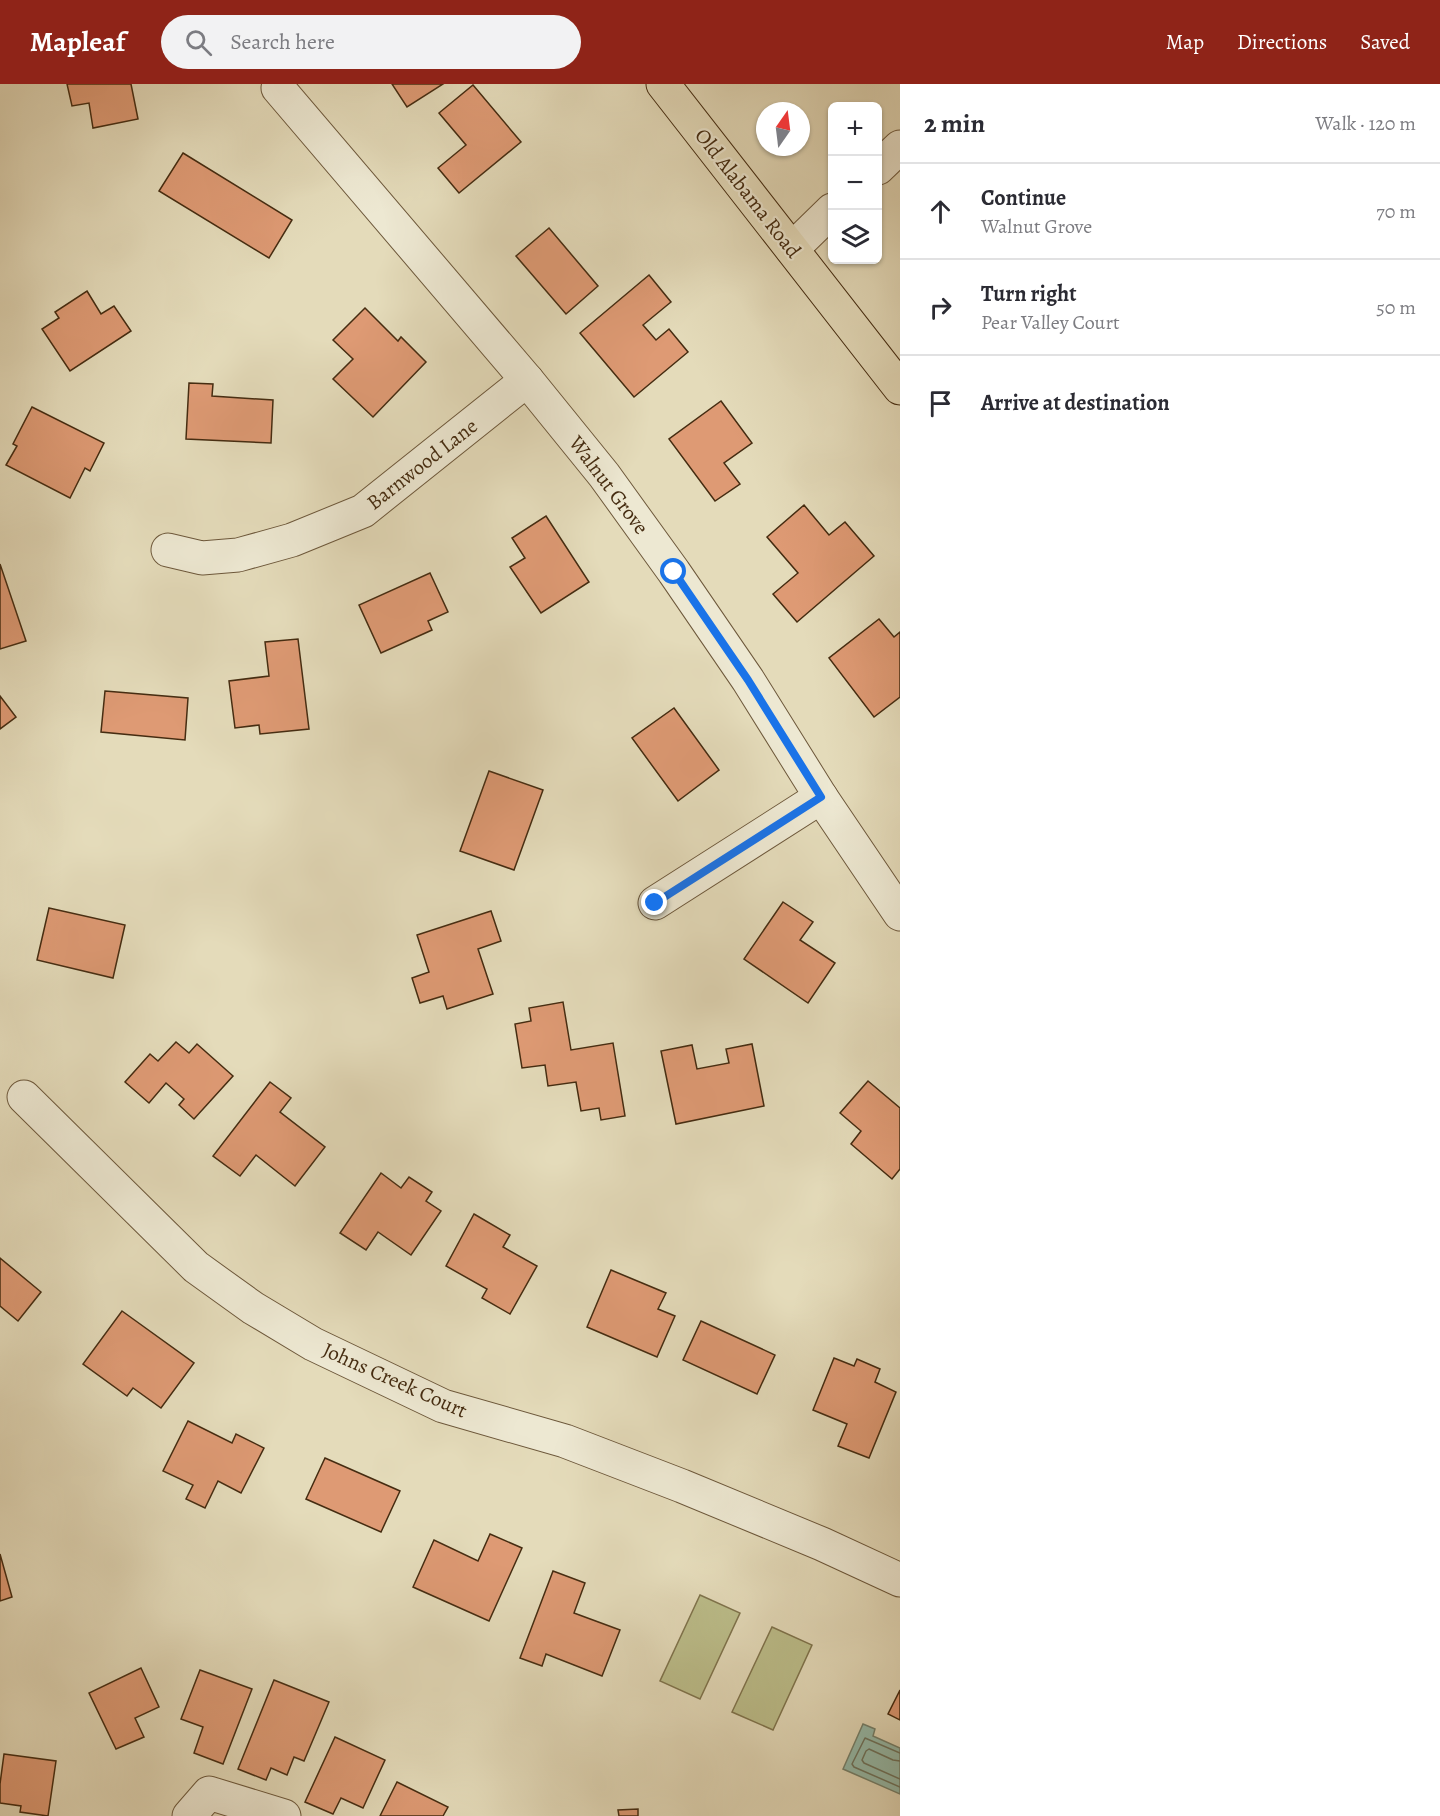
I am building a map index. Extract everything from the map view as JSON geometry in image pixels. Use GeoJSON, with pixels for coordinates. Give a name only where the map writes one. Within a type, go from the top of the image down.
{"type":"FeatureCollection","features":[{"type":"Feature","properties":{"kind":"main road","name":"Old Alabama Road"},"geometry":{"type":"LineString","coordinates":[[663,84],[900,388]]}},
{"type":"Feature","properties":{"kind":"street","name":"Walnut Grove"},"geometry":{"type":"LineString","coordinates":[[278,88],[527,380],[604,475],[748,680],[821,797],[900,914]]}},
{"type":"Feature","properties":{"kind":"street"},"geometry":{"type":"LineString","coordinates":[[882,164],[900,147]]}},
{"type":"Feature","properties":{"kind":"street"},"geometry":{"type":"LineString","coordinates":[[792,249],[828,214]]}},
{"type":"Feature","properties":{"kind":"street","name":"Barnwood Lane"},"geometry":{"type":"LineString","coordinates":[[168,550],[202,558],[238,555],[292,540],[363,511],[527,380]]}},
{"type":"Feature","properties":{"kind":"street"},"geometry":{"type":"LineString","coordinates":[[655,903],[821,797]]}},
{"type":"Feature","properties":{"kind":"street","name":"Johns Creek Court"},"geometry":{"type":"LineString","coordinates":[[24,1096],[196,1267],[253,1308],[313,1344],[443,1406],[565,1441],[822,1544],[900,1580]]}},
{"type":"Feature","properties":{"kind":"street"},"geometry":{"type":"LineString","coordinates":[[189,1816],[209,1792],[284,1816]]}},
{"type":"Feature","properties":{"kind":"shaded area"},"geometry":{"type":"Polygon","coordinates":[[[700,1595],[740,1613],[700,1699],[660,1681],[700,1595]]]}},
{"type":"Feature","properties":{"kind":"shaded area"},"geometry":{"type":"Polygon","coordinates":[[[772,1627],[812,1645],[773,1730],[732,1712],[772,1627]]]}},
{"type":"Feature","properties":{"kind":"water"},"geometry":{"type":"Polygon","coordinates":[[[863,1724],[875,1729],[873,1736],[900,1748],[900,1794],[843,1769],[863,1724]]]}},
{"type":"Feature","properties":{"kind":"building"},"geometry":{"type":"Polygon","coordinates":[[[67,84],[131,84],[138,119],[93,128],[89,103],[72,106],[67,84]]]}},
{"type":"Feature","properties":{"kind":"building"},"geometry":{"type":"Polygon","coordinates":[[[392,84],[443,84],[407,107],[392,84]]]}},
{"type":"Feature","properties":{"kind":"building"},"geometry":{"type":"Polygon","coordinates":[[[473,85],[521,142],[459,193],[438,168],[466,145],[439,113],[473,85]]]}},
{"type":"Feature","properties":{"kind":"building"},"geometry":{"type":"Polygon","coordinates":[[[183,153],[292,220],[269,258],[159,191],[183,153]]]}},
{"type":"Feature","properties":{"kind":"building"},"geometry":{"type":"Polygon","coordinates":[[[549,228],[598,286],[566,314],[516,256],[549,228]]]}},
{"type":"Feature","properties":{"kind":"building"},"geometry":{"type":"Polygon","coordinates":[[[649,275],[671,302],[643,325],[656,340],[669,329],[688,352],[634,397],[580,333],[649,275]]]}},
{"type":"Feature","properties":{"kind":"building"},"geometry":{"type":"Polygon","coordinates":[[[87,291],[101,314],[114,306],[131,331],[70,371],[42,329],[59,318],[55,312],[87,291]]]}},
{"type":"Feature","properties":{"kind":"building"},"geometry":{"type":"Polygon","coordinates":[[[365,308],[398,341],[401,337],[426,362],[373,417],[333,379],[353,359],[333,340],[365,308]]]}},
{"type":"Feature","properties":{"kind":"building"},"geometry":{"type":"Polygon","coordinates":[[[189,383],[213,384],[212,396],[273,400],[271,443],[186,439],[189,383]]]}},
{"type":"Feature","properties":{"kind":"building"},"geometry":{"type":"Polygon","coordinates":[[[721,401],[752,443],[724,463],[740,484],[715,501],[669,439],[721,401]]]}},
{"type":"Feature","properties":{"kind":"building"},"geometry":{"type":"Polygon","coordinates":[[[32,407],[104,443],[90,471],[85,468],[70,498],[6,465],[17,446],[13,444],[32,407]]]}},
{"type":"Feature","properties":{"kind":"building"},"geometry":{"type":"Polygon","coordinates":[[[804,505],[829,535],[845,522],[874,556],[797,622],[773,594],[798,573],[767,537],[804,505]]]}},
{"type":"Feature","properties":{"kind":"building"},"geometry":{"type":"Polygon","coordinates":[[[546,516],[589,582],[541,613],[510,567],[525,558],[512,538],[546,516]]]}},
{"type":"Feature","properties":{"kind":"building"},"geometry":{"type":"Polygon","coordinates":[[[0,564],[26,641],[0,649],[0,564]]]}},
{"type":"Feature","properties":{"kind":"building"},"geometry":{"type":"Polygon","coordinates":[[[430,573],[448,612],[428,621],[432,630],[381,653],[359,605],[430,573]]]}},
{"type":"Feature","properties":{"kind":"building"},"geometry":{"type":"Polygon","coordinates":[[[879,619],[894,637],[900,632],[900,697],[874,717],[829,658],[879,619]]]}},
{"type":"Feature","properties":{"kind":"building"},"geometry":{"type":"Polygon","coordinates":[[[298,639],[309,729],[260,734],[259,725],[235,728],[229,681],[269,676],[265,642],[298,639]]]}},
{"type":"Feature","properties":{"kind":"building"},"geometry":{"type":"Polygon","coordinates":[[[105,691],[188,698],[185,740],[101,732],[105,691]]]}},
{"type":"Feature","properties":{"kind":"building"},"geometry":{"type":"Polygon","coordinates":[[[0,696],[16,717],[0,729],[0,696]]]}},
{"type":"Feature","properties":{"kind":"building"},"geometry":{"type":"Polygon","coordinates":[[[674,708],[719,770],[678,801],[632,738],[674,708]]]}},
{"type":"Feature","properties":{"kind":"building"},"geometry":{"type":"Polygon","coordinates":[[[489,771],[543,790],[514,870],[460,851],[489,771]]]}},
{"type":"Feature","properties":{"kind":"building"},"geometry":{"type":"Polygon","coordinates":[[[783,902],[813,922],[800,940],[835,963],[808,1003],[744,959],[783,902]]]}},
{"type":"Feature","properties":{"kind":"building"},"geometry":{"type":"Polygon","coordinates":[[[49,908],[125,925],[113,978],[37,960],[49,908]]]}},
{"type":"Feature","properties":{"kind":"building"},"geometry":{"type":"Polygon","coordinates":[[[491,911],[501,941],[478,949],[493,994],[447,1009],[443,996],[420,1003],[412,978],[429,972],[417,935],[491,911]]]}},
{"type":"Feature","properties":{"kind":"building"},"geometry":{"type":"Polygon","coordinates":[[[563,1002],[571,1050],[613,1043],[625,1116],[601,1120],[599,1108],[581,1111],[576,1082],[548,1086],[545,1065],[522,1068],[515,1024],[531,1021],[529,1008],[563,1002]]]}},
{"type":"Feature","properties":{"kind":"building"},"geometry":{"type":"Polygon","coordinates":[[[176,1042],[189,1053],[197,1044],[233,1076],[194,1119],[179,1105],[184,1099],[166,1083],[149,1103],[125,1082],[150,1054],[158,1061],[176,1042]]]}},
{"type":"Feature","properties":{"kind":"building"},"geometry":{"type":"Polygon","coordinates":[[[752,1044],[764,1106],[676,1124],[661,1051],[692,1045],[697,1069],[729,1063],[726,1049],[752,1044]]]}},
{"type":"Feature","properties":{"kind":"building"},"geometry":{"type":"Polygon","coordinates":[[[868,1081],[900,1108],[900,1169],[892,1179],[851,1144],[861,1131],[840,1113],[868,1081]]]}},
{"type":"Feature","properties":{"kind":"building"},"geometry":{"type":"Polygon","coordinates":[[[270,1082],[291,1098],[280,1112],[325,1147],[295,1186],[256,1155],[240,1176],[213,1156],[270,1082]]]}},
{"type":"Feature","properties":{"kind":"building"},"geometry":{"type":"Polygon","coordinates":[[[381,1173],[401,1188],[409,1177],[432,1192],[426,1201],[441,1211],[411,1255],[378,1232],[366,1250],[340,1233],[381,1173]]]}},
{"type":"Feature","properties":{"kind":"building"},"geometry":{"type":"Polygon","coordinates":[[[474,1214],[510,1235],[503,1247],[537,1266],[510,1314],[482,1298],[487,1289],[446,1266],[474,1214]]]}},
{"type":"Feature","properties":{"kind":"building"},"geometry":{"type":"Polygon","coordinates":[[[0,1258],[41,1292],[18,1321],[0,1306],[0,1258]]]}},
{"type":"Feature","properties":{"kind":"building"},"geometry":{"type":"Polygon","coordinates":[[[611,1270],[666,1293],[658,1309],[675,1316],[657,1357],[587,1327],[611,1270]]]}},
{"type":"Feature","properties":{"kind":"building"},"geometry":{"type":"Polygon","coordinates":[[[122,1311],[194,1363],[161,1408],[133,1388],[127,1396],[83,1364],[122,1311]]]}},
{"type":"Feature","properties":{"kind":"building"},"geometry":{"type":"Polygon","coordinates":[[[701,1321],[775,1355],[757,1394],[683,1360],[701,1321]]]}},
{"type":"Feature","properties":{"kind":"building"},"geometry":{"type":"Polygon","coordinates":[[[834,1358],[854,1366],[857,1359],[880,1369],[875,1382],[896,1392],[869,1458],[838,1446],[847,1424],[813,1410],[834,1358]]]}},
{"type":"Feature","properties":{"kind":"building"},"geometry":{"type":"Polygon","coordinates":[[[188,1421],[232,1443],[236,1434],[264,1448],[241,1493],[218,1481],[205,1508],[186,1499],[193,1485],[163,1471],[188,1421]]]}},
{"type":"Feature","properties":{"kind":"building"},"geometry":{"type":"Polygon","coordinates":[[[325,1458],[400,1491],[381,1532],[306,1499],[325,1458]]]}},
{"type":"Feature","properties":{"kind":"building"},"geometry":{"type":"Polygon","coordinates":[[[490,1534],[522,1548],[489,1621],[413,1587],[434,1540],[478,1561],[490,1534]]]}},
{"type":"Feature","properties":{"kind":"building"},"geometry":{"type":"Polygon","coordinates":[[[0,1554],[12,1597],[0,1601],[0,1554]]]}},
{"type":"Feature","properties":{"kind":"building"},"geometry":{"type":"Polygon","coordinates":[[[553,1571],[585,1583],[574,1613],[620,1630],[602,1676],[546,1654],[542,1666],[520,1658],[553,1571]]]}},
{"type":"Feature","properties":{"kind":"building"},"geometry":{"type":"Polygon","coordinates":[[[141,1668],[159,1707],[135,1718],[144,1737],[116,1749],[89,1693],[141,1668]]]}},
{"type":"Feature","properties":{"kind":"building"},"geometry":{"type":"Polygon","coordinates":[[[200,1670],[252,1689],[223,1764],[194,1753],[203,1727],[181,1719],[200,1670]]]}},
{"type":"Feature","properties":{"kind":"building"},"geometry":{"type":"Polygon","coordinates":[[[274,1680],[329,1702],[304,1761],[294,1757],[287,1775],[271,1768],[266,1780],[238,1769],[274,1680]]]}},
{"type":"Feature","properties":{"kind":"building"},"geometry":{"type":"Polygon","coordinates":[[[900,1690],[900,1720],[888,1714],[900,1690]]]}},
{"type":"Feature","properties":{"kind":"building"},"geometry":{"type":"Polygon","coordinates":[[[335,1737],[385,1760],[363,1808],[341,1798],[333,1814],[305,1802],[335,1737]]]}},
{"type":"Feature","properties":{"kind":"building"},"geometry":{"type":"Polygon","coordinates":[[[4,1754],[56,1761],[48,1816],[20,1812],[21,1806],[0,1803],[4,1754]]]}},
{"type":"Feature","properties":{"kind":"building"},"geometry":{"type":"Polygon","coordinates":[[[397,1782],[448,1807],[443,1816],[380,1816],[397,1782]]]}},
{"type":"Feature","properties":{"kind":"building"},"geometry":{"type":"Polygon","coordinates":[[[638,1809],[638,1816],[619,1816],[618,1810],[638,1809]]]}},
{"type":"Feature","properties":{"kind":"route"},"geometry":{"type":"LineString","coordinates":[[655,903],[821,797],[748,680],[674,572]]}}]}
